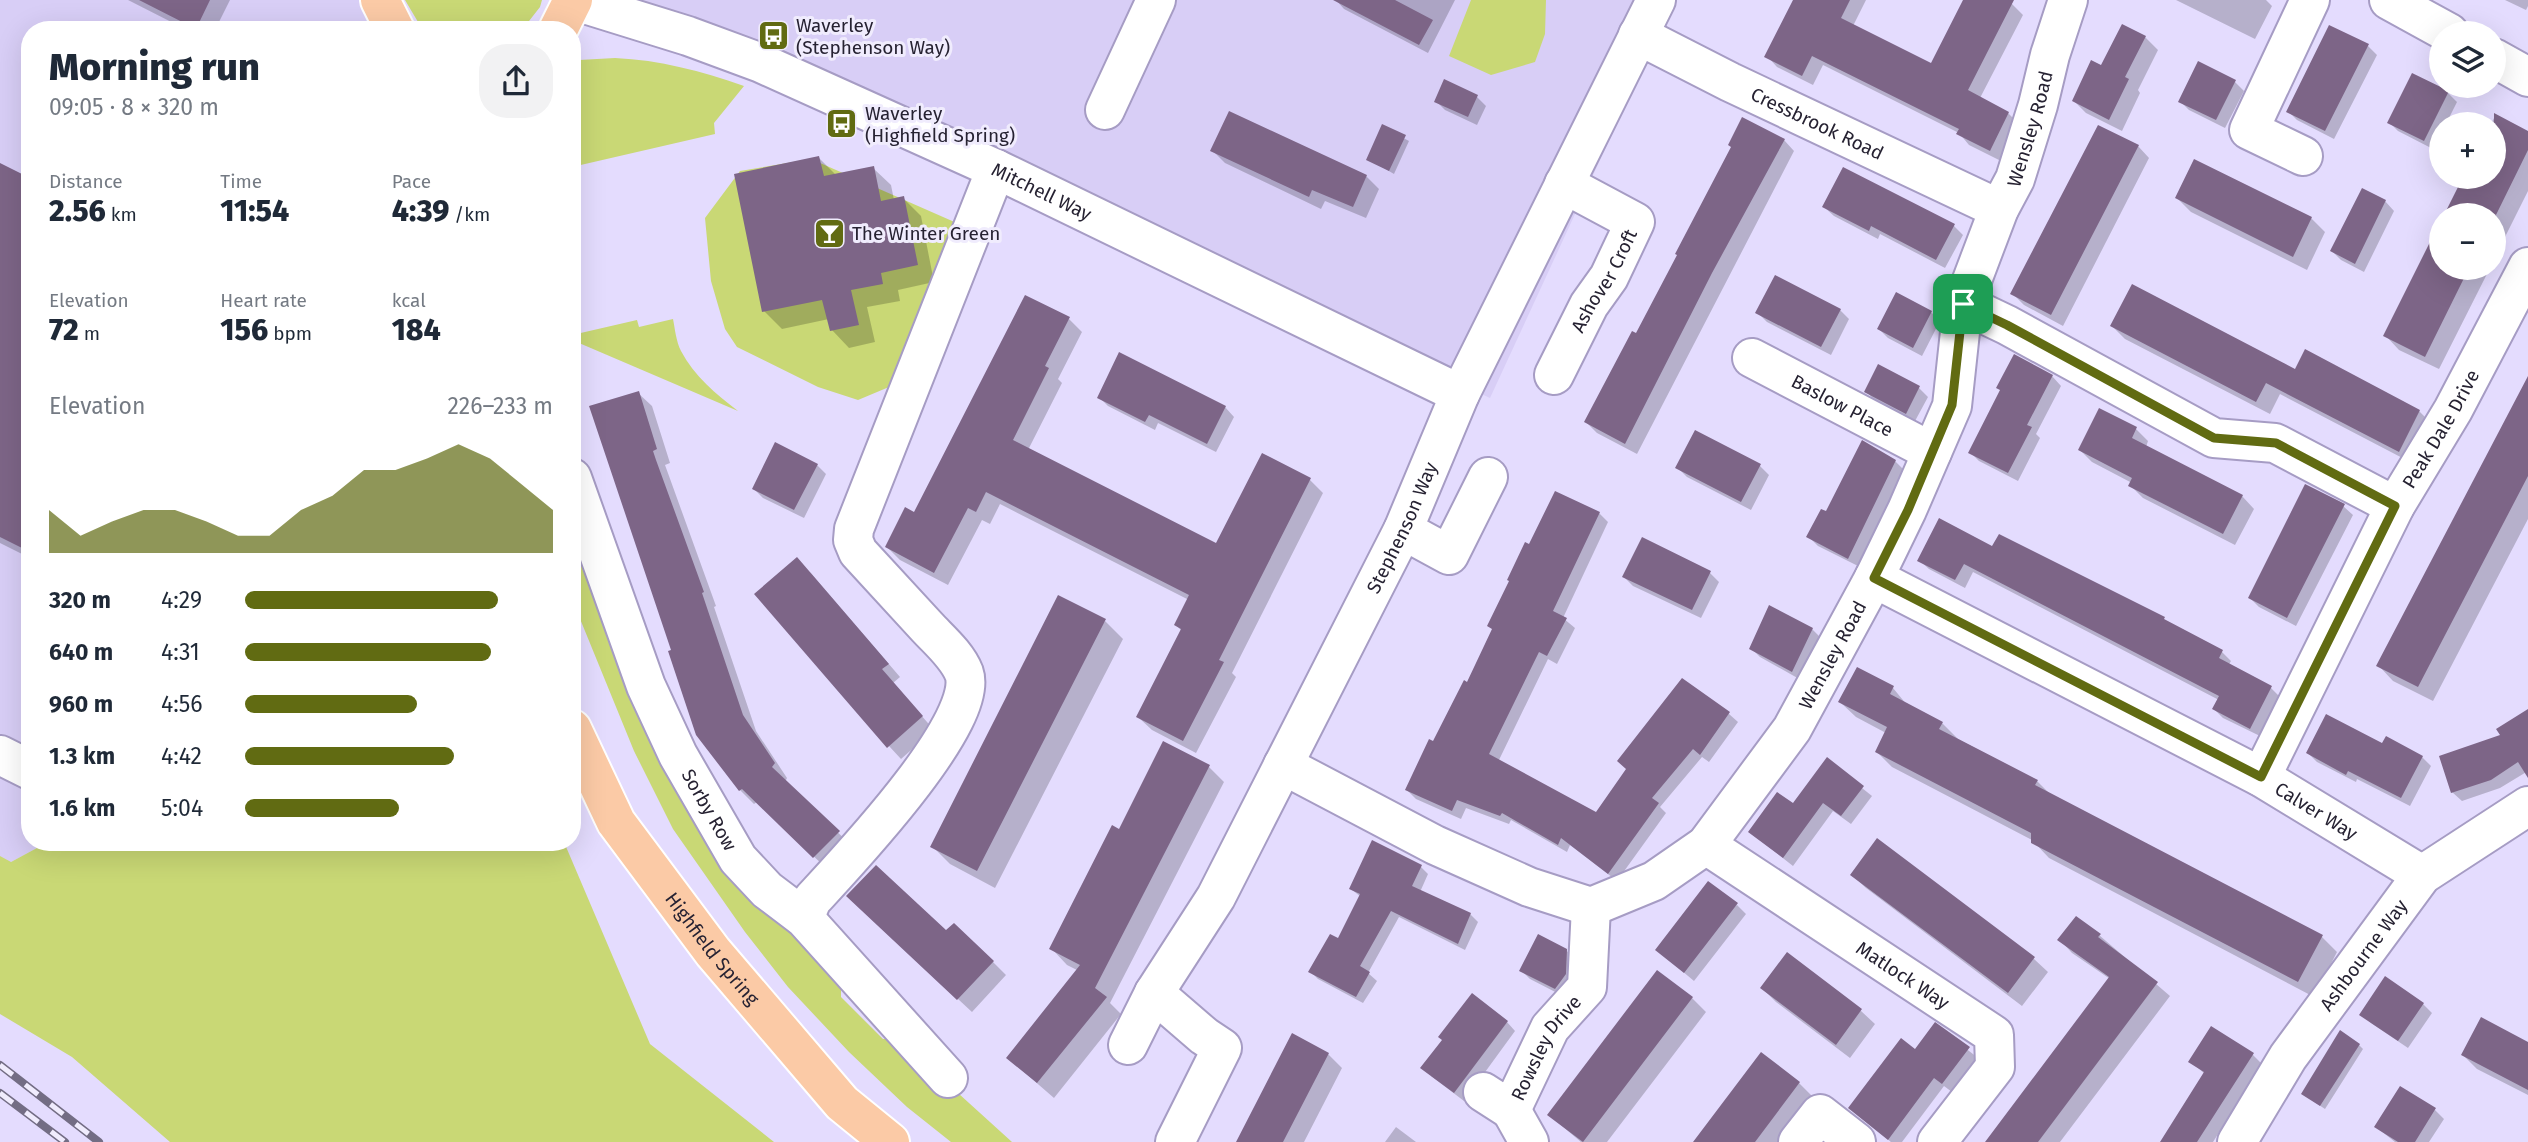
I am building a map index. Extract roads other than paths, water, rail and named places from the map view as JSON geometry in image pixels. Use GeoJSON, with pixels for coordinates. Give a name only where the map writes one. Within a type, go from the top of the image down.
{"type":"FeatureCollection","features":[{"type":"Feature","properties":{"kind":"main road"},"geometry":{"type":"LineString","coordinates":[[380,0],[390,21]]}},
{"type":"Feature","properties":{"kind":"main road"},"geometry":{"type":"LineString","coordinates":[[562,21],[573,0]]}},
{"type":"Feature","properties":{"kind":"main road","name":"Highfield Spring"},"geometry":{"type":"LineString","coordinates":[[581,748],[616,822],[713,952],[842,1103],[890,1142]]}},
{"type":"Feature","properties":{"kind":"street","name":"Mitchell Way"},"geometry":{"type":"LineString","coordinates":[[573,0],[688,36],[761,63],[996,169],[1460,394]]}},
{"type":"Feature","properties":{"kind":"street"},"geometry":{"type":"LineString","coordinates":[[1105,110],[1156,0]]}},
{"type":"Feature","properties":{"kind":"street","name":"Stephenson Way"},"geometry":{"type":"LineString","coordinates":[[1128,1045],[1154,993],[1216,897],[1403,530],[1460,394],[1656,0]]}},
{"type":"Feature","properties":{"kind":"street","name":"Wensley Road"},"geometry":{"type":"LineString","coordinates":[[1591,907],[1654,881],[1706,845],[1792,729],[1874,578],[1908,510],[1952,405],[1963,304],[1999,209],[2015,179],[2068,0]]}},
{"type":"Feature","properties":{"kind":"street"},"geometry":{"type":"LineString","coordinates":[[2303,156],[2249,130],[2310,0]]}},
{"type":"Feature","properties":{"kind":"street"},"geometry":{"type":"LineString","coordinates":[[2389,0],[2429,22]]}},
{"type":"Feature","properties":{"kind":"street","name":"Cressbrook Road"},"geometry":{"type":"LineString","coordinates":[[1638,35],[1730,82],[1999,209]]}},
{"type":"Feature","properties":{"kind":"street"},"geometry":{"type":"LineString","coordinates":[[2506,65],[2528,77]]}},
{"type":"Feature","properties":{"kind":"street"},"geometry":{"type":"LineString","coordinates":[[804,918],[812,900],[907,793],[954,721],[964,693],[964,674],[951,652],[858,552],[853,540],[854,529],[864,503],[996,169]]}},
{"type":"Feature","properties":{"kind":"street","name":"Ashover Croft"},"geometry":{"type":"LineString","coordinates":[[1554,375],[1589,305],[1609,277],[1635,222],[1564,184]]}},
{"type":"Feature","properties":{"kind":"street","name":"Peak Dale Drive"},"geometry":{"type":"LineString","coordinates":[[2261,777],[2395,506],[2453,410],[2528,267]]}},
{"type":"Feature","properties":{"kind":"street"},"geometry":{"type":"LineString","coordinates":[[1963,304],[2007,325],[2214,438],[2276,443],[2395,506]]}},
{"type":"Feature","properties":{"kind":"street","name":"Baslow Place"},"geometry":{"type":"LineString","coordinates":[[1752,358],[1932,452]]}},
{"type":"Feature","properties":{"kind":"street"},"geometry":{"type":"LineString","coordinates":[[1403,530],[1449,555],[1488,477]]}},
{"type":"Feature","properties":{"kind":"street","name":"Sorby Row"},"geometry":{"type":"LineString","coordinates":[[581,503],[646,686],[678,755],[738,859],[767,890],[804,918],[948,1078]]}},
{"type":"Feature","properties":{"kind":"street","name":"Calver Way"},"geometry":{"type":"LineString","coordinates":[[1874,578],[2261,777],[2422,875]]}},
{"type":"Feature","properties":{"kind":"street"},"geometry":{"type":"LineString","coordinates":[[0,755],[21,766]]}},
{"type":"Feature","properties":{"kind":"street"},"geometry":{"type":"LineString","coordinates":[[1283,765],[1435,845],[1529,887],[1591,907]]}},
{"type":"Feature","properties":{"kind":"street","name":"Ashbourne Way"},"geometry":{"type":"LineString","coordinates":[[2237,1142],[2288,1058],[2422,875],[2525,815]]}},
{"type":"Feature","properties":{"kind":"street","name":"Matlock Way"},"geometry":{"type":"LineString","coordinates":[[1706,845],[1994,1035],[1995,1067],[1943,1140]]}},
{"type":"Feature","properties":{"kind":"street","name":"Rowsley Drive"},"geometry":{"type":"LineString","coordinates":[[1508,1115],[1550,1028],[1587,987],[1591,907]]}},
{"type":"Feature","properties":{"kind":"street"},"geometry":{"type":"LineString","coordinates":[[1154,993],[1222,1048],[1175,1142]]}},
{"type":"Feature","properties":{"kind":"street"},"geometry":{"type":"LineString","coordinates":[[1798,1142],[1820,1114],[1856,1142]]}},
{"type":"Feature","properties":{"kind":"railway"},"geometry":{"type":"LineString","coordinates":[[0,1065],[99,1142]]}},
{"type":"Feature","properties":{"kind":"railway"},"geometry":{"type":"LineString","coordinates":[[0,1093],[65,1142]]}},
{"type":"Feature","properties":{"kind":"place","name":"Waverley (Stephenson Way)"},"geometry":{"type":"Point","coordinates":[773,36]}},
{"type":"Feature","properties":{"kind":"place","name":"Waverley (Highfield Spring)"},"geometry":{"type":"Point","coordinates":[842,124]}},
{"type":"Feature","properties":{"kind":"place","name":"The Winter Green"},"geometry":{"type":"Point","coordinates":[829,233]}}]}
